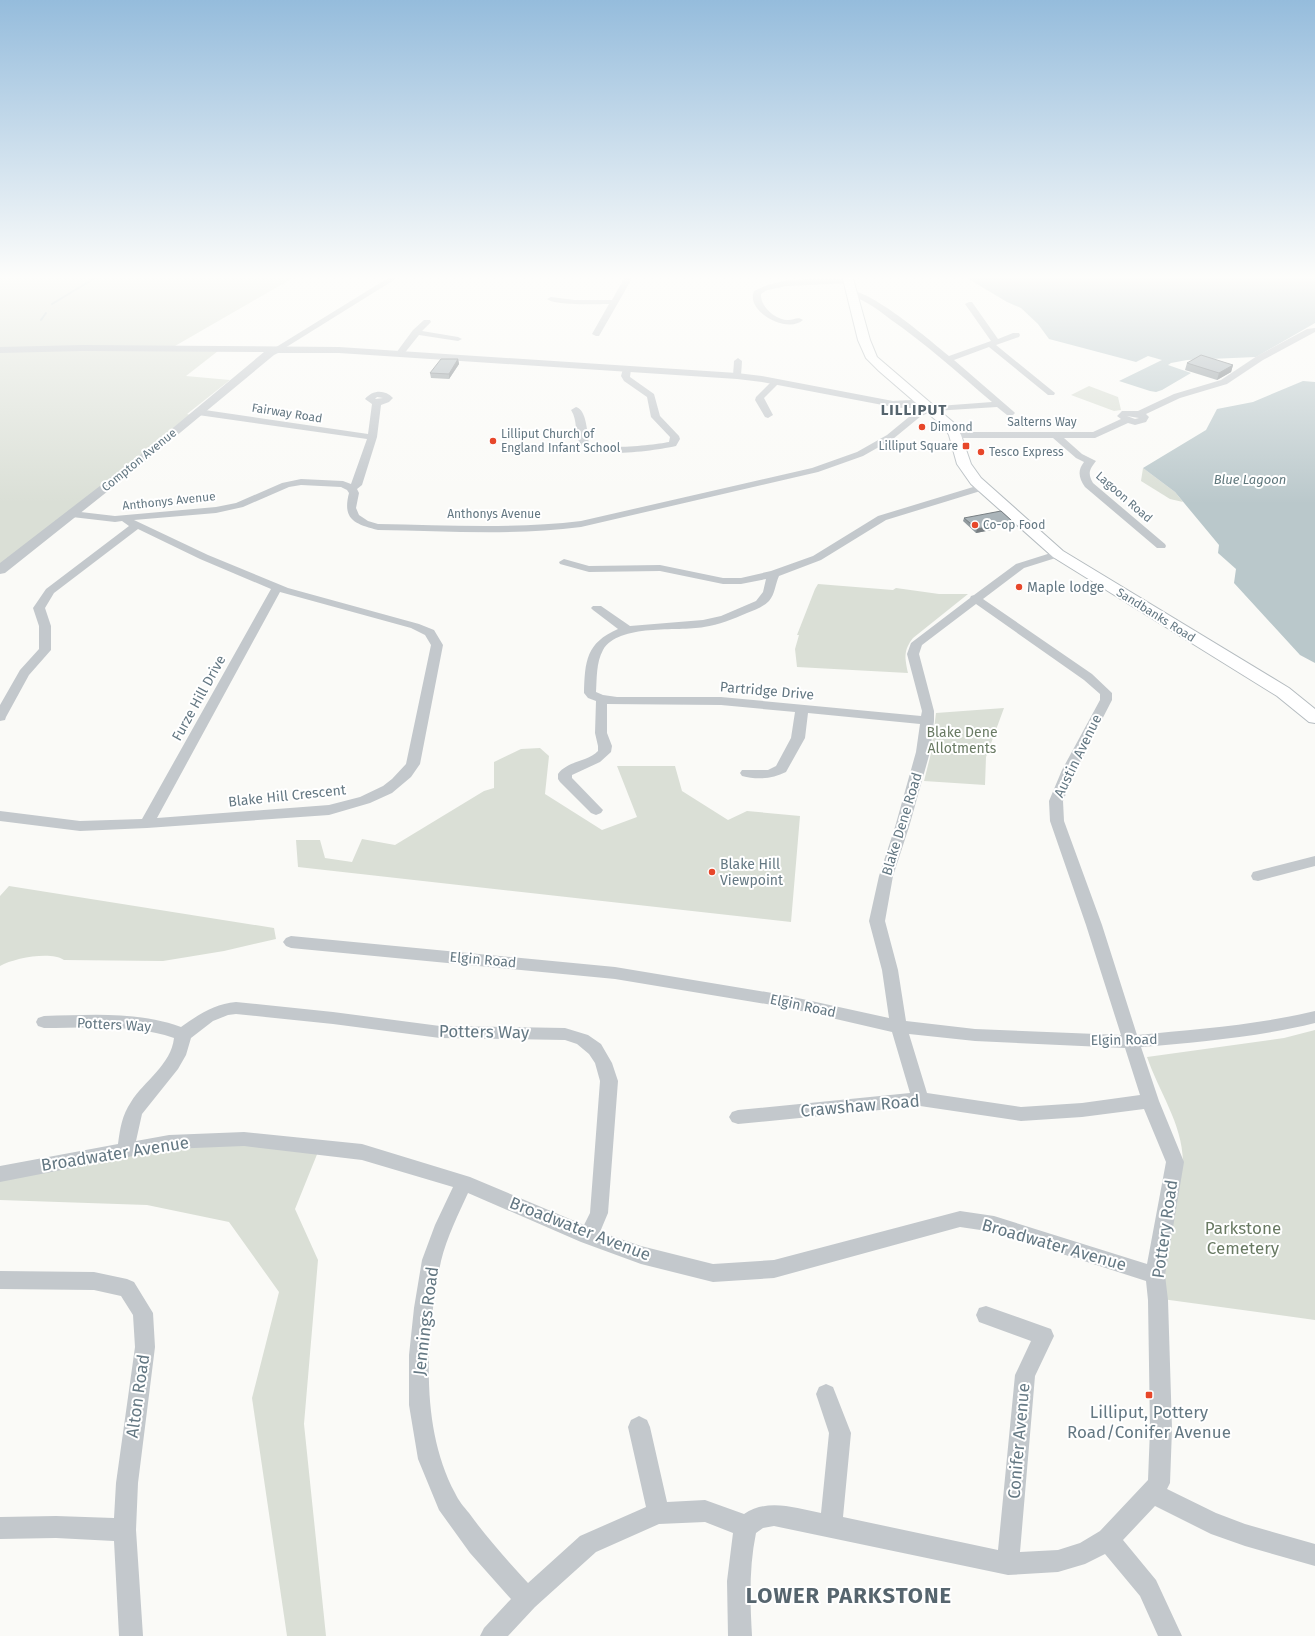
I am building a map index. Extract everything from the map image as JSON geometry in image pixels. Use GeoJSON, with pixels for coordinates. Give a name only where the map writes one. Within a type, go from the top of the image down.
{"type":"FeatureCollection","features":[{"type":"Feature","properties":{"kind":"main road","name":"Sandbanks Road"},"geometry":{"type":"LineString","coordinates":[[869,351],[872,358],[883,370],[947,424],[955,435],[964,464],[982,487],[1058,554],[1283,692],[1315,718]]}},
{"type":"Feature","properties":{"kind":"street","name":"Compton Avenue"},"geometry":{"type":"LineString","coordinates":[[0,570],[72,514],[273,351]]}},
{"type":"Feature","properties":{"kind":"street"},"geometry":{"type":"LineString","coordinates":[[366,351],[737,376],[899,405],[927,407],[999,404]]}},
{"type":"Feature","properties":{"kind":"street"},"geometry":{"type":"LineString","coordinates":[[939,351],[1010,413]]}},
{"type":"Feature","properties":{"kind":"street"},"geometry":{"type":"LineString","coordinates":[[948,359],[970,351]]}},
{"type":"Feature","properties":{"kind":"street"},"geometry":{"type":"LineString","coordinates":[[1003,351],[1051,393]]}},
{"type":"Feature","properties":{"kind":"street","name":"Salterns Way"},"geometry":{"type":"LineString","coordinates":[[955,435],[1095,434],[1127,420],[1122,416],[1123,414],[1131,412],[1139,414],[1178,396],[1224,382],[1273,351]]}},
{"type":"Feature","properties":{"kind":"street"},"geometry":{"type":"LineString","coordinates":[[737,376],[738,361]]}},
{"type":"Feature","properties":{"kind":"street"},"geometry":{"type":"LineString","coordinates":[[576,410],[579,414],[584,443],[591,448],[601,450],[673,444],[675,442],[674,436],[656,417],[651,396],[627,379],[625,376],[627,369]]}},
{"type":"Feature","properties":{"kind":"street"},"geometry":{"type":"LineString","coordinates":[[768,415],[760,398],[776,382]]}},
{"type":"Feature","properties":{"kind":"street"},"geometry":{"type":"LineString","coordinates":[[351,488],[357,485],[372,437],[377,402]]}},
{"type":"Feature","properties":{"kind":"street","name":"Anthonys Avenue"},"geometry":{"type":"LineString","coordinates":[[72,514],[132,522],[228,508],[248,502],[286,485],[301,482],[335,483],[351,488],[354,493],[351,507],[354,516],[360,522],[378,527],[499,529],[557,527],[581,524],[816,470],[845,460],[876,446],[890,437],[927,407]]}},
{"type":"Feature","properties":{"kind":"street","name":"Fairway Road"},"geometry":{"type":"LineString","coordinates":[[198,412],[372,437]]}},
{"type":"Feature","properties":{"kind":"street","name":"Lagoon Road"},"geometry":{"type":"LineString","coordinates":[[1055,435],[1079,456],[1091,461],[1086,465],[1083,474],[1084,480],[1161,546]]}},
{"type":"Feature","properties":{"kind":"street"},"geometry":{"type":"LineString","coordinates":[[564,562],[589,569],[660,568],[723,581],[741,580],[774,574],[801,566],[818,558],[866,526],[882,518],[982,487]]}},
{"type":"Feature","properties":{"kind":"street"},"geometry":{"type":"LineString","coordinates":[[0,717],[24,674],[45,650],[45,626],[38,608],[50,591],[130,530],[132,522]]}},
{"type":"Feature","properties":{"kind":"street","name":"Blake Hill Crescent"},"geometry":{"type":"LineString","coordinates":[[0,816],[80,826],[309,812],[354,805],[386,791],[407,774],[413,764],[437,645],[430,633],[415,626],[365,611],[278,588],[204,557],[132,522]]}},
{"type":"Feature","properties":{"kind":"street","name":"Blake Dene Road"},"geometry":{"type":"LineString","coordinates":[[920,1099],[899,1027],[890,970],[877,920],[886,876],[902,827],[923,752],[928,721],[928,711],[914,654],[915,649],[921,640],[975,598],[1020,566],[1058,554]]}},
{"type":"Feature","properties":{"kind":"street"},"geometry":{"type":"LineString","coordinates":[[596,810],[565,778],[565,774],[570,769],[595,759],[604,752],[605,746],[600,733],[601,703],[603,699],[590,693],[589,675],[597,647],[605,638],[617,632],[684,626],[716,621],[760,603],[769,594],[774,574]]}},
{"type":"Feature","properties":{"kind":"street","name":"Furze Hill Drive"},"geometry":{"type":"LineString","coordinates":[[147,823],[278,588]]}},
{"type":"Feature","properties":{"kind":"street","name":"Austin Avenue"},"geometry":{"type":"LineString","coordinates":[[975,598],[1088,677],[1106,693],[1106,700],[1069,770],[1056,801],[1056,821],[1094,925],[1132,1042]]}},
{"type":"Feature","properties":{"kind":"street"},"geometry":{"type":"LineString","coordinates":[[597,608],[628,630]]}},
{"type":"Feature","properties":{"kind":"street","name":"Partridge Drive"},"geometry":{"type":"LineString","coordinates":[[603,699],[617,701],[721,702],[802,708],[928,721]]}},
{"type":"Feature","properties":{"kind":"street"},"geometry":{"type":"LineString","coordinates":[[748,773],[768,774],[781,769],[798,738],[802,708]]}},
{"type":"Feature","properties":{"kind":"street"},"geometry":{"type":"LineString","coordinates":[[1258,876],[1315,861]]}},
{"type":"Feature","properties":{"kind":"street","name":"Elgin Road"},"geometry":{"type":"LineString","coordinates":[[291,942],[615,973],[784,1001],[899,1027],[975,1035],[1132,1042],[1220,1033],[1286,1024],[1315,1017]]}},
{"type":"Feature","properties":{"kind":"street","name":"Potters Way"},"geometry":{"type":"LineString","coordinates":[[44,1022],[118,1024],[156,1027],[174,1030],[183,1035],[207,1017],[226,1009],[236,1008],[332,1018],[440,1032],[565,1034],[578,1036],[588,1041],[595,1047],[606,1066],[609,1081],[599,1212],[588,1236]]}},
{"type":"Feature","properties":{"kind":"street"},"geometry":{"type":"LineString","coordinates":[[126,1150],[136,1108],[166,1071],[176,1056],[183,1043],[183,1035]]}},
{"type":"Feature","properties":{"kind":"street","name":"Pottery Road"},"geometry":{"type":"LineString","coordinates":[[1108,1539],[1152,1493],[1159,1483],[1161,1429],[1158,1300],[1155,1274],[1175,1162],[1150,1101],[1132,1042]]}},
{"type":"Feature","properties":{"kind":"street","name":"Crawshaw Road"},"geometry":{"type":"LineString","coordinates":[[738,1117],[920,1099],[1021,1114],[1082,1110],[1150,1101]]}},
{"type":"Feature","properties":{"kind":"street","name":"Broadwater Avenue"},"geometry":{"type":"LineString","coordinates":[[0,1174],[169,1142],[244,1139],[362,1152],[464,1183],[588,1236],[641,1255],[713,1273],[774,1269],[960,1219],[994,1224],[1155,1274]]}},
{"type":"Feature","properties":{"kind":"street","name":"Jennings Road"},"geometry":{"type":"LineString","coordinates":[[464,1183],[444,1225],[432,1260],[418,1355],[418,1405],[429,1459],[447,1502],[478,1545],[527,1598]]}},
{"type":"Feature","properties":{"kind":"street","name":"Alton Road"},"geometry":{"type":"LineString","coordinates":[[0,1280],[94,1281],[127,1288],[143,1313],[145,1347],[127,1483],[125,1530],[131,1636]]}},
{"type":"Feature","properties":{"kind":"street","name":"Conifer Avenue"},"geometry":{"type":"LineString","coordinates":[[986,1315],[1044,1336],[1025,1375],[1008,1564]]}},
{"type":"Feature","properties":{"kind":"street"},"geometry":{"type":"LineString","coordinates":[[826,1394],[840,1433],[831,1526]]}},
{"type":"Feature","properties":{"kind":"street"},"geometry":{"type":"LineString","coordinates":[[639,1427],[658,1513]]}},
{"type":"Feature","properties":{"kind":"street"},"geometry":{"type":"LineString","coordinates":[[1152,1493],[1211,1523],[1245,1535],[1315,1555]]}},
{"type":"Feature","properties":{"kind":"street"},"geometry":{"type":"LineString","coordinates":[[492,1636],[527,1598],[588,1544],[658,1513],[705,1511],[746,1526]]}},
{"type":"Feature","properties":{"kind":"street"},"geometry":{"type":"LineString","coordinates":[[740,1636],[738,1590],[740,1550],[746,1526],[759,1517],[774,1515],[1008,1564],[1058,1561],[1085,1553],[1108,1539],[1148,1588],[1170,1636]]}},
{"type":"Feature","properties":{"kind":"street"},"geometry":{"type":"LineString","coordinates":[[0,1528],[56,1527],[125,1530]]}},
{"type":"Feature","properties":{"kind":"green space"},"geometry":{"type":"Polygon","coordinates":[[[0,351],[218,351],[186,376],[230,380],[187,414],[194,416],[0,570],[0,351]]]}},
{"type":"Feature","properties":{"kind":"green space"},"geometry":{"type":"Polygon","coordinates":[[[1089,386],[1118,397],[1121,410],[1114,411],[1071,395],[1089,386]]]}},
{"type":"Feature","properties":{"kind":"green space"},"geometry":{"type":"Polygon","coordinates":[[[1143,468],[1175,492],[1183,502],[1170,499],[1141,481],[1143,468]]]}},
{"type":"Feature","properties":{"kind":"green space"},"geometry":{"type":"Polygon","coordinates":[[[818,584],[893,590],[896,588],[939,594],[968,594],[913,638],[906,651],[908,673],[797,667],[795,649],[799,635],[797,635],[818,584]]]}},
{"type":"Feature","properties":{"kind":"green space","name":"Blake Dene Allotments"},"geometry":{"type":"Polygon","coordinates":[[[1004,708],[986,757],[985,785],[924,781],[931,753],[936,713],[1004,708]]]}},
{"type":"Feature","properties":{"kind":"green space"},"geometry":{"type":"Polygon","coordinates":[[[540,748],[549,756],[545,794],[602,830],[637,817],[617,766],[675,766],[682,791],[728,820],[747,811],[800,816],[791,922],[298,867],[296,840],[320,840],[325,858],[352,862],[362,839],[395,845],[484,791],[494,788],[494,762],[521,749],[540,748]]]}},
{"type":"Feature","properties":{"kind":"green space"},"geometry":{"type":"Polygon","coordinates":[[[9,886],[274,928],[276,939],[224,951],[163,961],[64,960],[58,957],[42,956],[14,960],[0,966],[0,896],[9,886]]]}},
{"type":"Feature","properties":{"kind":"green space","name":"Parkstone Cemetery"},"geometry":{"type":"Polygon","coordinates":[[[1315,1030],[1315,1320],[1162,1299],[1161,1276],[1183,1161],[1179,1134],[1147,1057],[1284,1038],[1315,1030]]]}},
{"type":"Feature","properties":{"kind":"green space"},"geometry":{"type":"Polygon","coordinates":[[[169,1142],[320,1147],[295,1209],[318,1260],[304,1424],[326,1636],[287,1636],[252,1398],[279,1292],[229,1222],[147,1205],[0,1200],[0,1174],[169,1142]]]}},
{"type":"Feature","properties":{"kind":"water"},"geometry":{"type":"Polygon","coordinates":[[[1096,351],[1266,351],[1256,357],[1187,360],[1171,363],[1168,365],[1191,373],[1156,392],[1119,381],[1162,360],[1148,356],[1136,362],[1096,351]]]}},
{"type":"Feature","properties":{"kind":"water","name":"Blue Lagoon"},"geometry":{"type":"Polygon","coordinates":[[[1303,381],[1315,382],[1315,663],[1300,655],[1234,583],[1236,569],[1218,553],[1219,545],[1175,492],[1143,468],[1206,430],[1217,409],[1253,402],[1303,381]]]}},
{"type":"Feature","properties":{"kind":"building"},"geometry":{"type":"Polygon","coordinates":[[[1201,355],[1233,365],[1219,373],[1187,363],[1201,355]]]}},
{"type":"Feature","properties":{"kind":"building"},"geometry":{"type":"Polygon","coordinates":[[[441,359],[458,359],[449,374],[430,373],[441,359]]]}},
{"type":"Feature","properties":{"kind":"building"},"geometry":{"type":"Polygon","coordinates":[[[1001,511],[1012,521],[977,529],[964,518],[1001,511]]]}},
{"type":"Feature","properties":{"kind":"place","name":"Dimond"},"geometry":{"type":"Point","coordinates":[922,427]}},
{"type":"Feature","properties":{"kind":"place","name":"Lilliput Church of England Infant School"},"geometry":{"type":"Point","coordinates":[493,441]}},
{"type":"Feature","properties":{"kind":"place","name":"Lilliput Square"},"geometry":{"type":"Point","coordinates":[966,446]}},
{"type":"Feature","properties":{"kind":"place","name":"Tesco Express"},"geometry":{"type":"Point","coordinates":[981,452]}},
{"type":"Feature","properties":{"kind":"place","name":"Co-op Food"},"geometry":{"type":"Point","coordinates":[975,525]}},
{"type":"Feature","properties":{"kind":"place","name":"Maple lodge"},"geometry":{"type":"Point","coordinates":[1019,587]}},
{"type":"Feature","properties":{"kind":"place","name":"Blake Hill Viewpoint"},"geometry":{"type":"Point","coordinates":[712,872]}},
{"type":"Feature","properties":{"kind":"place","name":"Lilliput, Pottery Road/Conifer Avenue"},"geometry":{"type":"Point","coordinates":[1149,1395]}},
{"type":"Feature","properties":{"kind":"district","name":"LILLIPUT"},"geometry":{"type":"Point","coordinates":[914,410]}},
{"type":"Feature","properties":{"kind":"district","name":"LOWER PARKSTONE"},"geometry":{"type":"Point","coordinates":[849,1595]}}]}
